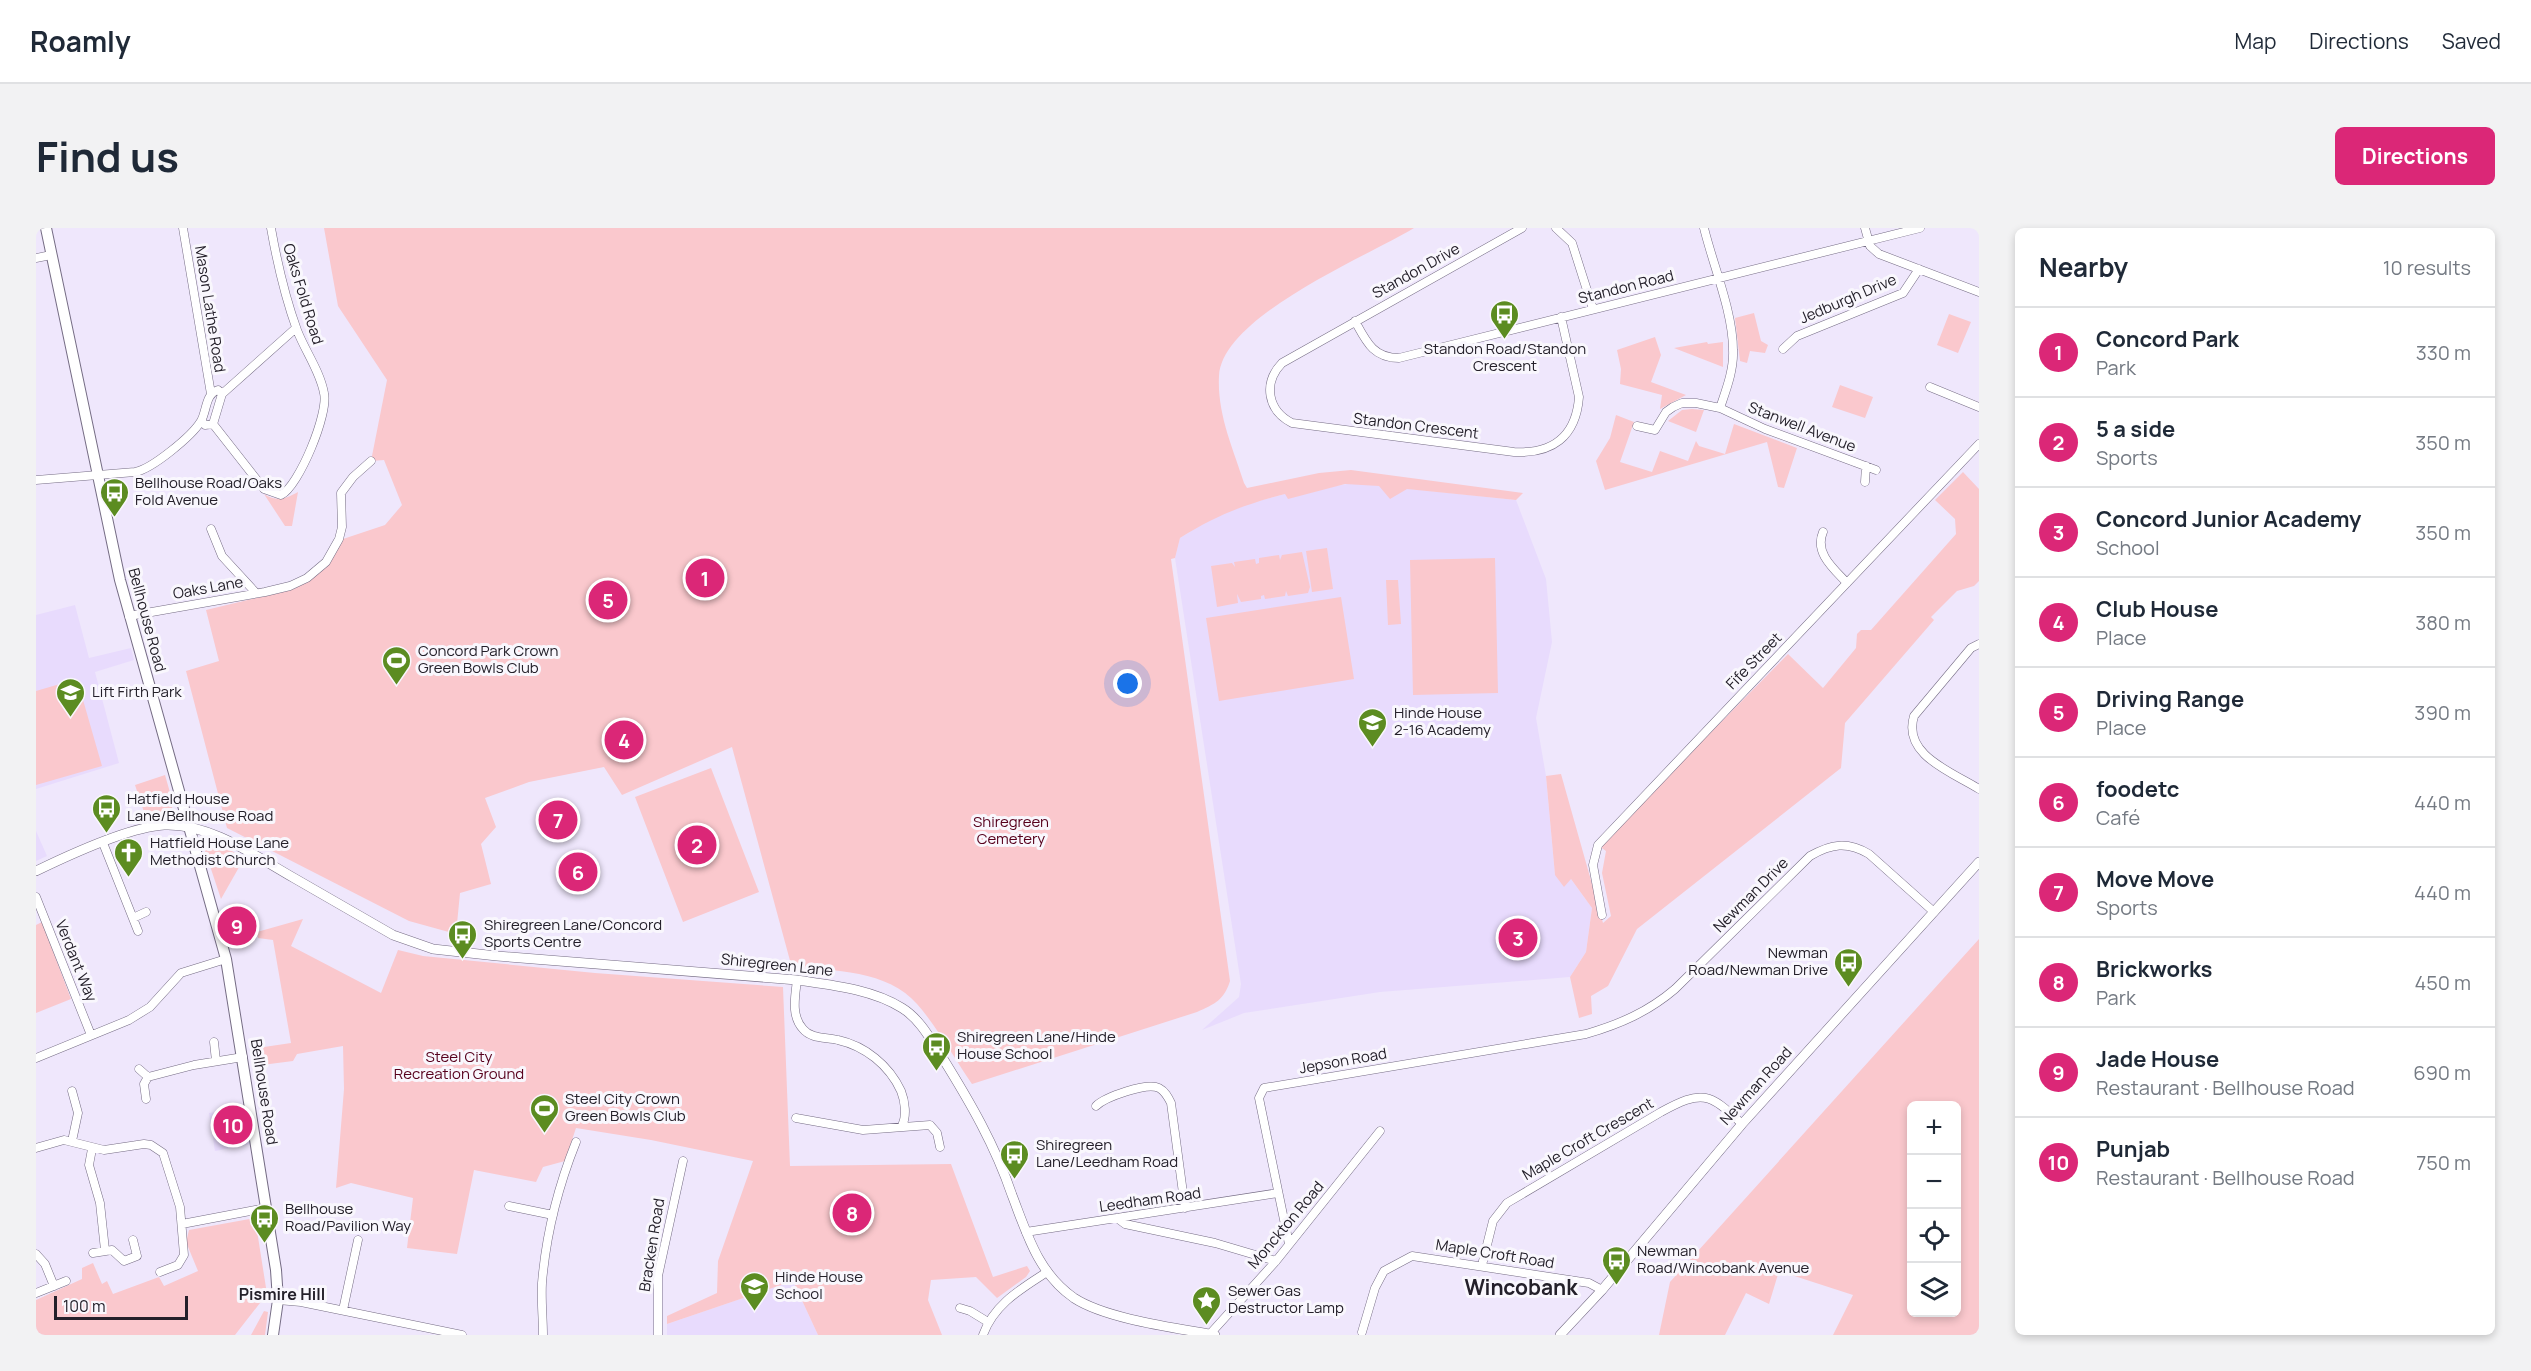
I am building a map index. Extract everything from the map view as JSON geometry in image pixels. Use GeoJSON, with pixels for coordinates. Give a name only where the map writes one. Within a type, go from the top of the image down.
{"type":"FeatureCollection","features":[{"type":"Feature","properties":{"kind":"main road","name":"Bellhouse Road"},"geometry":{"type":"LineString","coordinates":[[46,228],[129,616],[226,959],[243,1057],[278,1300],[273,1335]]}},
{"type":"Feature","properties":{"kind":"street","name":"Mason Lathe Road"},"geometry":{"type":"LineString","coordinates":[[183,228],[211,394]]}},
{"type":"Feature","properties":{"kind":"street","name":"Oaks Fold Road"},"geometry":{"type":"LineString","coordinates":[[213,424],[264,489],[281,495],[294,484],[325,409],[322,387],[296,328],[279,271],[271,228]]}},
{"type":"Feature","properties":{"kind":"street","name":"Standon Drive"},"geometry":{"type":"LineString","coordinates":[[1355,321],[1522,228]]}},
{"type":"Feature","properties":{"kind":"street"},"geometry":{"type":"LineString","coordinates":[[1556,228],[1572,243],[1593,309]]}},
{"type":"Feature","properties":{"kind":"street"},"geometry":{"type":"LineString","coordinates":[[1704,228],[1731,329],[1733,350],[1733,363],[1720,408]]}},
{"type":"Feature","properties":{"kind":"street"},"geometry":{"type":"LineString","coordinates":[[1865,228],[1869,242],[1879,254],[1979,292]]}},
{"type":"Feature","properties":{"kind":"street","name":"Standon Road"},"geometry":{"type":"LineString","coordinates":[[1355,321],[1374,352],[1388,358],[1400,358],[1920,228]]}},
{"type":"Feature","properties":{"kind":"street"},"geometry":{"type":"LineString","coordinates":[[36,258],[51,255]]}},
{"type":"Feature","properties":{"kind":"street","name":"Jedburgh Drive"},"geometry":{"type":"LineString","coordinates":[[1783,349],[1797,336],[1903,294],[1919,269]]}},
{"type":"Feature","properties":{"kind":"street","name":"Standon Crescent"},"geometry":{"type":"LineString","coordinates":[[1355,321],[1291,357],[1276,369],[1271,376],[1270,394],[1283,418],[1292,423],[1533,453],[1544,450],[1563,437],[1575,420],[1578,408],[1579,397],[1561,317]]}},
{"type":"Feature","properties":{"kind":"street"},"geometry":{"type":"LineString","coordinates":[[201,421],[205,425],[213,424],[222,394],[296,328]]}},
{"type":"Feature","properties":{"kind":"street"},"geometry":{"type":"LineString","coordinates":[[1930,387],[1979,407]]}},
{"type":"Feature","properties":{"kind":"street"},"geometry":{"type":"LineString","coordinates":[[36,480],[98,476],[150,468],[201,421],[211,394],[218,390],[222,394]]}},
{"type":"Feature","properties":{"kind":"street","name":"Stanwell Avenue"},"geometry":{"type":"LineString","coordinates":[[1637,426],[1655,430],[1666,412],[1682,403],[1720,408],[1765,429],[1876,470]]}},
{"type":"Feature","properties":{"kind":"street","name":"Fife Street"},"geometry":{"type":"LineString","coordinates":[[1602,915],[1593,865],[1598,845],[1979,444]]}},
{"type":"Feature","properties":{"kind":"street","name":"Oaks Lane"},"geometry":{"type":"LineString","coordinates":[[129,616],[290,586],[319,570],[326,562],[342,527],[341,493],[353,477],[371,461]]}},
{"type":"Feature","properties":{"kind":"street"},"geometry":{"type":"LineString","coordinates":[[1865,483],[1866,466]]}},
{"type":"Feature","properties":{"kind":"street","name":"Oaks Lane"},"geometry":{"type":"LineString","coordinates":[[212,529],[222,556],[256,593]]}},
{"type":"Feature","properties":{"kind":"street"},"geometry":{"type":"LineString","coordinates":[[1823,532],[1820,541],[1822,554],[1847,583]]}},
{"type":"Feature","properties":{"kind":"street"},"geometry":{"type":"LineString","coordinates":[[1979,644],[1971,648],[1914,716],[1911,726],[1914,744],[1920,751],[1979,789]]}},
{"type":"Feature","properties":{"kind":"street","name":"Shiregreen Lane"},"geometry":{"type":"LineString","coordinates":[[36,871],[149,827],[188,827],[217,836],[393,935],[417,945],[507,957],[797,981],[858,992],[900,1007],[910,1014],[931,1040],[983,1125],[1000,1161],[1037,1259],[1047,1272],[1065,1290],[1089,1306],[1213,1335]]}},
{"type":"Feature","properties":{"kind":"street"},"geometry":{"type":"LineString","coordinates":[[103,843],[138,931]]}},
{"type":"Feature","properties":{"kind":"street","name":"Newman Drive"},"geometry":{"type":"LineString","coordinates":[[1586,1034],[1636,1017],[1657,1004],[1810,856],[1834,845],[1857,847],[1869,854],[1934,912]]}},
{"type":"Feature","properties":{"kind":"street","name":"Newman Road"},"geometry":{"type":"LineString","coordinates":[[1560,1335],[1602,1290],[1742,1124],[1979,862]]}},
{"type":"Feature","properties":{"kind":"street","name":"Verdant Way"},"geometry":{"type":"LineString","coordinates":[[36,897],[91,1035]]}},
{"type":"Feature","properties":{"kind":"street"},"geometry":{"type":"LineString","coordinates":[[133,918],[146,912]]}},
{"type":"Feature","properties":{"kind":"street"},"geometry":{"type":"LineString","coordinates":[[36,1058],[142,1012],[181,973],[226,959]]}},
{"type":"Feature","properties":{"kind":"street"},"geometry":{"type":"LineString","coordinates":[[797,981],[795,1014],[801,1028],[814,1036],[849,1043],[881,1063],[891,1073],[903,1096],[905,1120],[902,1126]]}},
{"type":"Feature","properties":{"kind":"street","name":"Jepson Road"},"geometry":{"type":"LineString","coordinates":[[1289,1244],[1259,1098],[1264,1088],[1586,1034]]}},
{"type":"Feature","properties":{"kind":"street"},"geometry":{"type":"LineString","coordinates":[[214,1042],[216,1061]]}},
{"type":"Feature","properties":{"kind":"street"},"geometry":{"type":"LineString","coordinates":[[146,1099],[144,1084],[148,1077],[243,1057]]}},
{"type":"Feature","properties":{"kind":"street"},"geometry":{"type":"LineString","coordinates":[[139,1070],[148,1077]]}},
{"type":"Feature","properties":{"kind":"street"},"geometry":{"type":"LineString","coordinates":[[1096,1106],[1109,1097],[1148,1087],[1159,1088],[1164,1092],[1171,1103],[1185,1208]]}},
{"type":"Feature","properties":{"kind":"street"},"geometry":{"type":"LineString","coordinates":[[72,1091],[78,1113],[72,1141]]}},
{"type":"Feature","properties":{"kind":"street","name":"Maple Croft Crescent"},"geometry":{"type":"LineString","coordinates":[[1482,1265],[1493,1221],[1507,1203],[1678,1103],[1695,1096],[1711,1098],[1742,1124]]}},
{"type":"Feature","properties":{"kind":"street"},"geometry":{"type":"LineString","coordinates":[[796,1118],[863,1130],[930,1125],[937,1133],[940,1147]]}},
{"type":"Feature","properties":{"kind":"street","name":"Monckton Road"},"geometry":{"type":"LineString","coordinates":[[1213,1335],[1276,1261],[1380,1131]]}},
{"type":"Feature","properties":{"kind":"street"},"geometry":{"type":"LineString","coordinates":[[36,1148],[57,1140],[72,1141],[93,1149],[144,1144],[158,1148],[168,1161],[182,1224],[183,1260],[160,1272]]}},
{"type":"Feature","properties":{"kind":"street"},"geometry":{"type":"LineString","coordinates":[[543,1335],[542,1284],[553,1215],[562,1176],[576,1142]]}},
{"type":"Feature","properties":{"kind":"street"},"geometry":{"type":"LineString","coordinates":[[93,1149],[90,1172],[100,1203],[105,1250]]}},
{"type":"Feature","properties":{"kind":"street","name":"Bracken Road"},"geometry":{"type":"LineString","coordinates":[[656,1334],[658,1276],[683,1161]]}},
{"type":"Feature","properties":{"kind":"street","name":"Leedham Road"},"geometry":{"type":"LineString","coordinates":[[1026,1232],[1278,1193]]}},
{"type":"Feature","properties":{"kind":"street"},"geometry":{"type":"LineString","coordinates":[[509,1206],[553,1215]]}},
{"type":"Feature","properties":{"kind":"street"},"geometry":{"type":"LineString","coordinates":[[182,1224],[266,1208]]}},
{"type":"Feature","properties":{"kind":"street"},"geometry":{"type":"LineString","coordinates":[[1117,1218],[1125,1224],[1215,1243],[1276,1261]]}},
{"type":"Feature","properties":{"kind":"street"},"geometry":{"type":"LineString","coordinates":[[93,1252],[116,1251],[124,1261],[137,1256],[133,1240]]}},
{"type":"Feature","properties":{"kind":"street"},"geometry":{"type":"LineString","coordinates":[[344,1310],[358,1240]]}},
{"type":"Feature","properties":{"kind":"street"},"geometry":{"type":"LineString","coordinates":[[36,1254],[45,1264],[54,1286]]}},
{"type":"Feature","properties":{"kind":"street","name":"Maple Croft Road"},"geometry":{"type":"LineString","coordinates":[[1362,1332],[1375,1288],[1384,1271],[1412,1256],[1589,1283],[1602,1290]]}},
{"type":"Feature","properties":{"kind":"street"},"geometry":{"type":"LineString","coordinates":[[983,1335],[988,1322],[1006,1300],[1047,1272]]}},
{"type":"Feature","properties":{"kind":"street"},"geometry":{"type":"LineString","coordinates":[[36,1293],[66,1281]]}},
{"type":"Feature","properties":{"kind":"street"},"geometry":{"type":"LineString","coordinates":[[278,1300],[344,1310],[462,1335]]}},
{"type":"Feature","properties":{"kind":"street"},"geometry":{"type":"LineString","coordinates":[[960,1308],[988,1322]]}},
{"type":"Feature","properties":{"kind":"street"},"geometry":{"type":"LineString","coordinates":[[408,1324],[412,1335]]}},
{"type":"Feature","properties":{"kind":"shaded area","name":"Hinde House 2-16 Academy"},"geometry":{"type":"Polygon","coordinates":[[[1354,483],[1516,500],[1546,579],[1552,642],[1536,718],[1546,776],[1555,875],[1571,879],[1592,908],[1586,952],[1570,977],[1380,992],[1244,1013],[1202,1030],[1239,997],[1241,984],[1175,558],[1180,538],[1213,517],[1251,503],[1285,494],[1354,483]]]}},
{"type":"Feature","properties":{"kind":"shaded area","name":"Lift Firth Park"},"geometry":{"type":"Polygon","coordinates":[[[75,605],[89,658],[131,648],[134,660],[95,672],[119,763],[36,789],[36,615],[75,605]]]}},
{"type":"Feature","properties":{"kind":"shaded area"},"geometry":{"type":"Polygon","coordinates":[[[36,831],[47,856],[36,861],[36,831]]]}},
{"type":"Feature","properties":{"kind":"shaded area"},"geometry":{"type":"Polygon","coordinates":[[[246,1107],[251,1144],[215,1151],[209,1113],[246,1107]]]}},
{"type":"Feature","properties":{"kind":"shaded area","name":"Hinde House School"},"geometry":{"type":"Polygon","coordinates":[[[793,1281],[818,1335],[667,1335],[667,1324],[793,1281]]]}},
{"type":"Feature","properties":{"kind":"green space","name":"Shiregreen Cemetery"},"geometry":{"type":"Polygon","coordinates":[[[324,228],[1414,228],[1300,290],[1269,310],[1244,332],[1226,354],[1219,376],[1219,390],[1223,417],[1244,483],[1247,488],[1319,473],[1351,470],[1523,493],[1516,500],[1407,489],[1390,499],[1379,486],[1345,484],[1288,499],[1285,494],[1257,502],[1218,517],[1180,538],[1175,558],[1171,559],[1230,981],[1228,987],[1218,1001],[1197,1012],[972,1084],[932,1023],[905,993],[876,978],[859,974],[824,969],[792,968],[732,747],[622,795],[604,767],[529,782],[485,798],[496,827],[481,844],[491,884],[460,893],[456,934],[409,921],[227,828],[186,671],[219,661],[206,610],[294,589],[324,569],[343,539],[385,525],[402,505],[384,460],[371,461],[387,380],[338,306],[324,228]]]}},
{"type":"Feature","properties":{"kind":"green space"},"geometry":{"type":"Polygon","coordinates":[[[1754,313],[1761,341],[1768,345],[1765,353],[1750,351],[1747,363],[1740,361],[1735,318],[1754,313]]]}},
{"type":"Feature","properties":{"kind":"green space"},"geometry":{"type":"Polygon","coordinates":[[[1949,314],[1971,322],[1958,353],[1937,345],[1949,314]]]}},
{"type":"Feature","properties":{"kind":"green space"},"geometry":{"type":"Polygon","coordinates":[[[1655,337],[1661,355],[1651,382],[1686,395],[1660,409],[1662,395],[1620,384],[1621,369],[1617,350],[1655,337]]]}},
{"type":"Feature","properties":{"kind":"green space"},"geometry":{"type":"Polygon","coordinates":[[[1707,342],[1708,344],[1723,342],[1723,367],[1674,348],[1707,342]]]}},
{"type":"Feature","properties":{"kind":"green space"},"geometry":{"type":"Polygon","coordinates":[[[1840,385],[1873,397],[1865,418],[1832,407],[1840,385]]]}},
{"type":"Feature","properties":{"kind":"green space"},"geometry":{"type":"Polygon","coordinates":[[[1682,410],[1704,410],[1696,432],[1668,421],[1682,410]]]}},
{"type":"Feature","properties":{"kind":"green space"},"geometry":{"type":"Polygon","coordinates":[[[1616,415],[1634,422],[1620,462],[1652,472],[1660,451],[1688,461],[1696,441],[1699,446],[1725,454],[1734,424],[1797,448],[1784,488],[1778,487],[1767,442],[1605,490],[1596,461],[1610,438],[1616,415]]]}},
{"type":"Feature","properties":{"kind":"green space"},"geometry":{"type":"Polygon","coordinates":[[[1963,472],[1979,489],[1979,581],[1974,586],[1957,591],[1931,617],[1934,620],[1845,723],[1841,768],[1637,929],[1608,986],[1591,996],[1592,1014],[1579,1018],[1570,977],[1586,952],[1592,908],[1571,879],[1564,887],[1555,875],[1546,776],[1561,774],[1603,923],[1611,916],[1602,873],[1606,851],[1599,846],[1788,654],[1823,688],[1856,648],[1857,634],[1861,630],[1871,630],[1956,534],[1955,519],[1935,500],[1963,472]]]}},
{"type":"Feature","properties":{"kind":"green space"},"geometry":{"type":"Polygon","coordinates":[[[298,492],[292,526],[285,526],[264,494],[281,499],[298,492]]]}},
{"type":"Feature","properties":{"kind":"green space"},"geometry":{"type":"Polygon","coordinates":[[[1327,548],[1333,589],[1312,592],[1306,551],[1327,548]]]}},
{"type":"Feature","properties":{"kind":"green space"},"geometry":{"type":"Polygon","coordinates":[[[1302,552],[1310,587],[1308,593],[1288,596],[1286,591],[1285,596],[1265,599],[1264,595],[1261,599],[1241,602],[1237,594],[1238,603],[1217,607],[1211,566],[1232,563],[1235,567],[1234,562],[1255,559],[1256,564],[1259,563],[1259,558],[1279,555],[1280,560],[1282,555],[1302,552]]]}},
{"type":"Feature","properties":{"kind":"green space"},"geometry":{"type":"Polygon","coordinates":[[[1495,558],[1498,693],[1413,695],[1410,560],[1495,558]]]}},
{"type":"Feature","properties":{"kind":"green space"},"geometry":{"type":"Polygon","coordinates":[[[1386,580],[1398,580],[1401,624],[1388,625],[1386,580]]]}},
{"type":"Feature","properties":{"kind":"green space"},"geometry":{"type":"Polygon","coordinates":[[[1341,597],[1354,679],[1219,701],[1206,618],[1341,597]]]}},
{"type":"Feature","properties":{"kind":"green space"},"geometry":{"type":"Polygon","coordinates":[[[77,679],[102,766],[36,785],[36,691],[77,679]]]}},
{"type":"Feature","properties":{"kind":"green space"},"geometry":{"type":"Polygon","coordinates":[[[711,768],[759,892],[683,922],[635,797],[711,768]]]}},
{"type":"Feature","properties":{"kind":"green space"},"geometry":{"type":"Polygon","coordinates":[[[165,775],[173,803],[172,808],[146,818],[135,785],[165,775]]]}},
{"type":"Feature","properties":{"kind":"green space"},"geometry":{"type":"Polygon","coordinates":[[[207,841],[219,844],[241,856],[242,862],[221,899],[203,845],[207,841]]]}},
{"type":"Feature","properties":{"kind":"green space","name":"Steel City Recreation Ground"},"geometry":{"type":"Polygon","coordinates":[[[303,919],[291,946],[381,993],[398,950],[423,956],[595,973],[783,987],[790,1166],[951,1164],[993,1277],[1027,1266],[1030,1271],[1026,1277],[997,1298],[976,1277],[931,1280],[928,1300],[942,1335],[818,1335],[793,1281],[667,1324],[667,1316],[717,1293],[718,1261],[753,1161],[651,1140],[576,1128],[565,1161],[543,1167],[536,1182],[474,1170],[457,1254],[407,1248],[413,1198],[351,1183],[336,1188],[344,1089],[343,1046],[297,1054],[293,1061],[254,1066],[251,1049],[291,1043],[273,940],[258,938],[257,932],[303,919]]]}},
{"type":"Feature","properties":{"kind":"green space"},"geometry":{"type":"Polygon","coordinates":[[[42,922],[71,999],[36,1013],[36,925],[42,922]]]}},
{"type":"Feature","properties":{"kind":"green space"},"geometry":{"type":"Polygon","coordinates":[[[1979,939],[1979,1335],[1833,1335],[1853,1295],[1779,1271],[1769,1304],[1746,1293],[1725,1335],[1659,1335],[1670,1282],[1979,939]]]}},
{"type":"Feature","properties":{"kind":"green space"},"geometry":{"type":"Polygon","coordinates":[[[255,1218],[267,1294],[235,1335],[36,1335],[36,1300],[82,1279],[82,1268],[93,1263],[102,1284],[107,1281],[113,1294],[159,1277],[164,1286],[198,1271],[186,1242],[189,1230],[255,1218]]]}},
{"type":"Feature","properties":{"kind":"green space"},"geometry":{"type":"Polygon","coordinates":[[[264,1311],[268,1312],[265,1335],[251,1335],[264,1311]]]}},
{"type":"Feature","properties":{"kind":"place","name":"Standon Road/Standon Crescent"},"geometry":{"type":"Point","coordinates":[1505,340]}},
{"type":"Feature","properties":{"kind":"place","name":"Bellhouse Road/Oaks Fold Avenue"},"geometry":{"type":"Point","coordinates":[114,518]}},
{"type":"Feature","properties":{"kind":"place","name":"Concord Park"},"geometry":{"type":"Point","coordinates":[705,578]}},
{"type":"Feature","properties":{"kind":"place","name":"Driving Range"},"geometry":{"type":"Point","coordinates":[608,600]}},
{"type":"Feature","properties":{"kind":"place","name":"Concord Park Crown Green Bowls Club"},"geometry":{"type":"Point","coordinates":[397,686]}},
{"type":"Feature","properties":{"kind":"place","name":"Lift Firth Park"},"geometry":{"type":"Point","coordinates":[71,718]}},
{"type":"Feature","properties":{"kind":"place","name":"Club House"},"geometry":{"type":"Point","coordinates":[624,740]}},
{"type":"Feature","properties":{"kind":"place","name":"Hinde House 2-16 Academy"},"geometry":{"type":"Point","coordinates":[1373,748]}},
{"type":"Feature","properties":{"kind":"place","name":"Move Move"},"geometry":{"type":"Point","coordinates":[558,820]}},
{"type":"Feature","properties":{"kind":"place","name":"Hatfield House Lane/Bellhouse Road"},"geometry":{"type":"Point","coordinates":[106,834]}},
{"type":"Feature","properties":{"kind":"place","name":"5 a side"},"geometry":{"type":"Point","coordinates":[697,845]}},
{"type":"Feature","properties":{"kind":"place","name":"foodetc"},"geometry":{"type":"Point","coordinates":[578,872]}},
{"type":"Feature","properties":{"kind":"place","name":"Hatfield House Lane Methodist Church"},"geometry":{"type":"Point","coordinates":[129,878]}},
{"type":"Feature","properties":{"kind":"place","name":"Jade House"},"geometry":{"type":"Point","coordinates":[237,926]}},
{"type":"Feature","properties":{"kind":"place","name":"Concord Junior Academy"},"geometry":{"type":"Point","coordinates":[1518,938]}},
{"type":"Feature","properties":{"kind":"place","name":"Shiregreen Lane/Concord Sports Centre"},"geometry":{"type":"Point","coordinates":[463,960]}},
{"type":"Feature","properties":{"kind":"place","name":"Newman Road/Newman Drive"},"geometry":{"type":"Point","coordinates":[1849,988]}},
{"type":"Feature","properties":{"kind":"place","name":"Shiregreen Lane/Hinde House School"},"geometry":{"type":"Point","coordinates":[936,1072]}},
{"type":"Feature","properties":{"kind":"place","name":"Punjab"},"geometry":{"type":"Point","coordinates":[233,1125]}},
{"type":"Feature","properties":{"kind":"place","name":"Steel City Crown Green Bowls Club"},"geometry":{"type":"Point","coordinates":[544,1134]}},
{"type":"Feature","properties":{"kind":"place","name":"Shiregreen Lane/Leedham Road"},"geometry":{"type":"Point","coordinates":[1015,1180]}},
{"type":"Feature","properties":{"kind":"place","name":"Brickworks"},"geometry":{"type":"Point","coordinates":[852,1213]}},
{"type":"Feature","properties":{"kind":"place","name":"Bellhouse Road/Pavilion Way"},"geometry":{"type":"Point","coordinates":[264,1244]}},
{"type":"Feature","properties":{"kind":"place","name":"Newman Road/Wincobank Avenue"},"geometry":{"type":"Point","coordinates":[1616,1286]}},
{"type":"Feature","properties":{"kind":"place","name":"Hinde House School"},"geometry":{"type":"Point","coordinates":[754,1312]}},
{"type":"Feature","properties":{"kind":"place","name":"Sewer Gas Destructor Lamp"},"geometry":{"type":"Point","coordinates":[1207,1326]}},
{"type":"Feature","properties":{"kind":"district","name":"Wincobank"},"geometry":{"type":"Point","coordinates":[1521,1288]}},
{"type":"Feature","properties":{"kind":"district","name":"Pismire Hill"},"geometry":{"type":"Point","coordinates":[282,1294]}}]}
